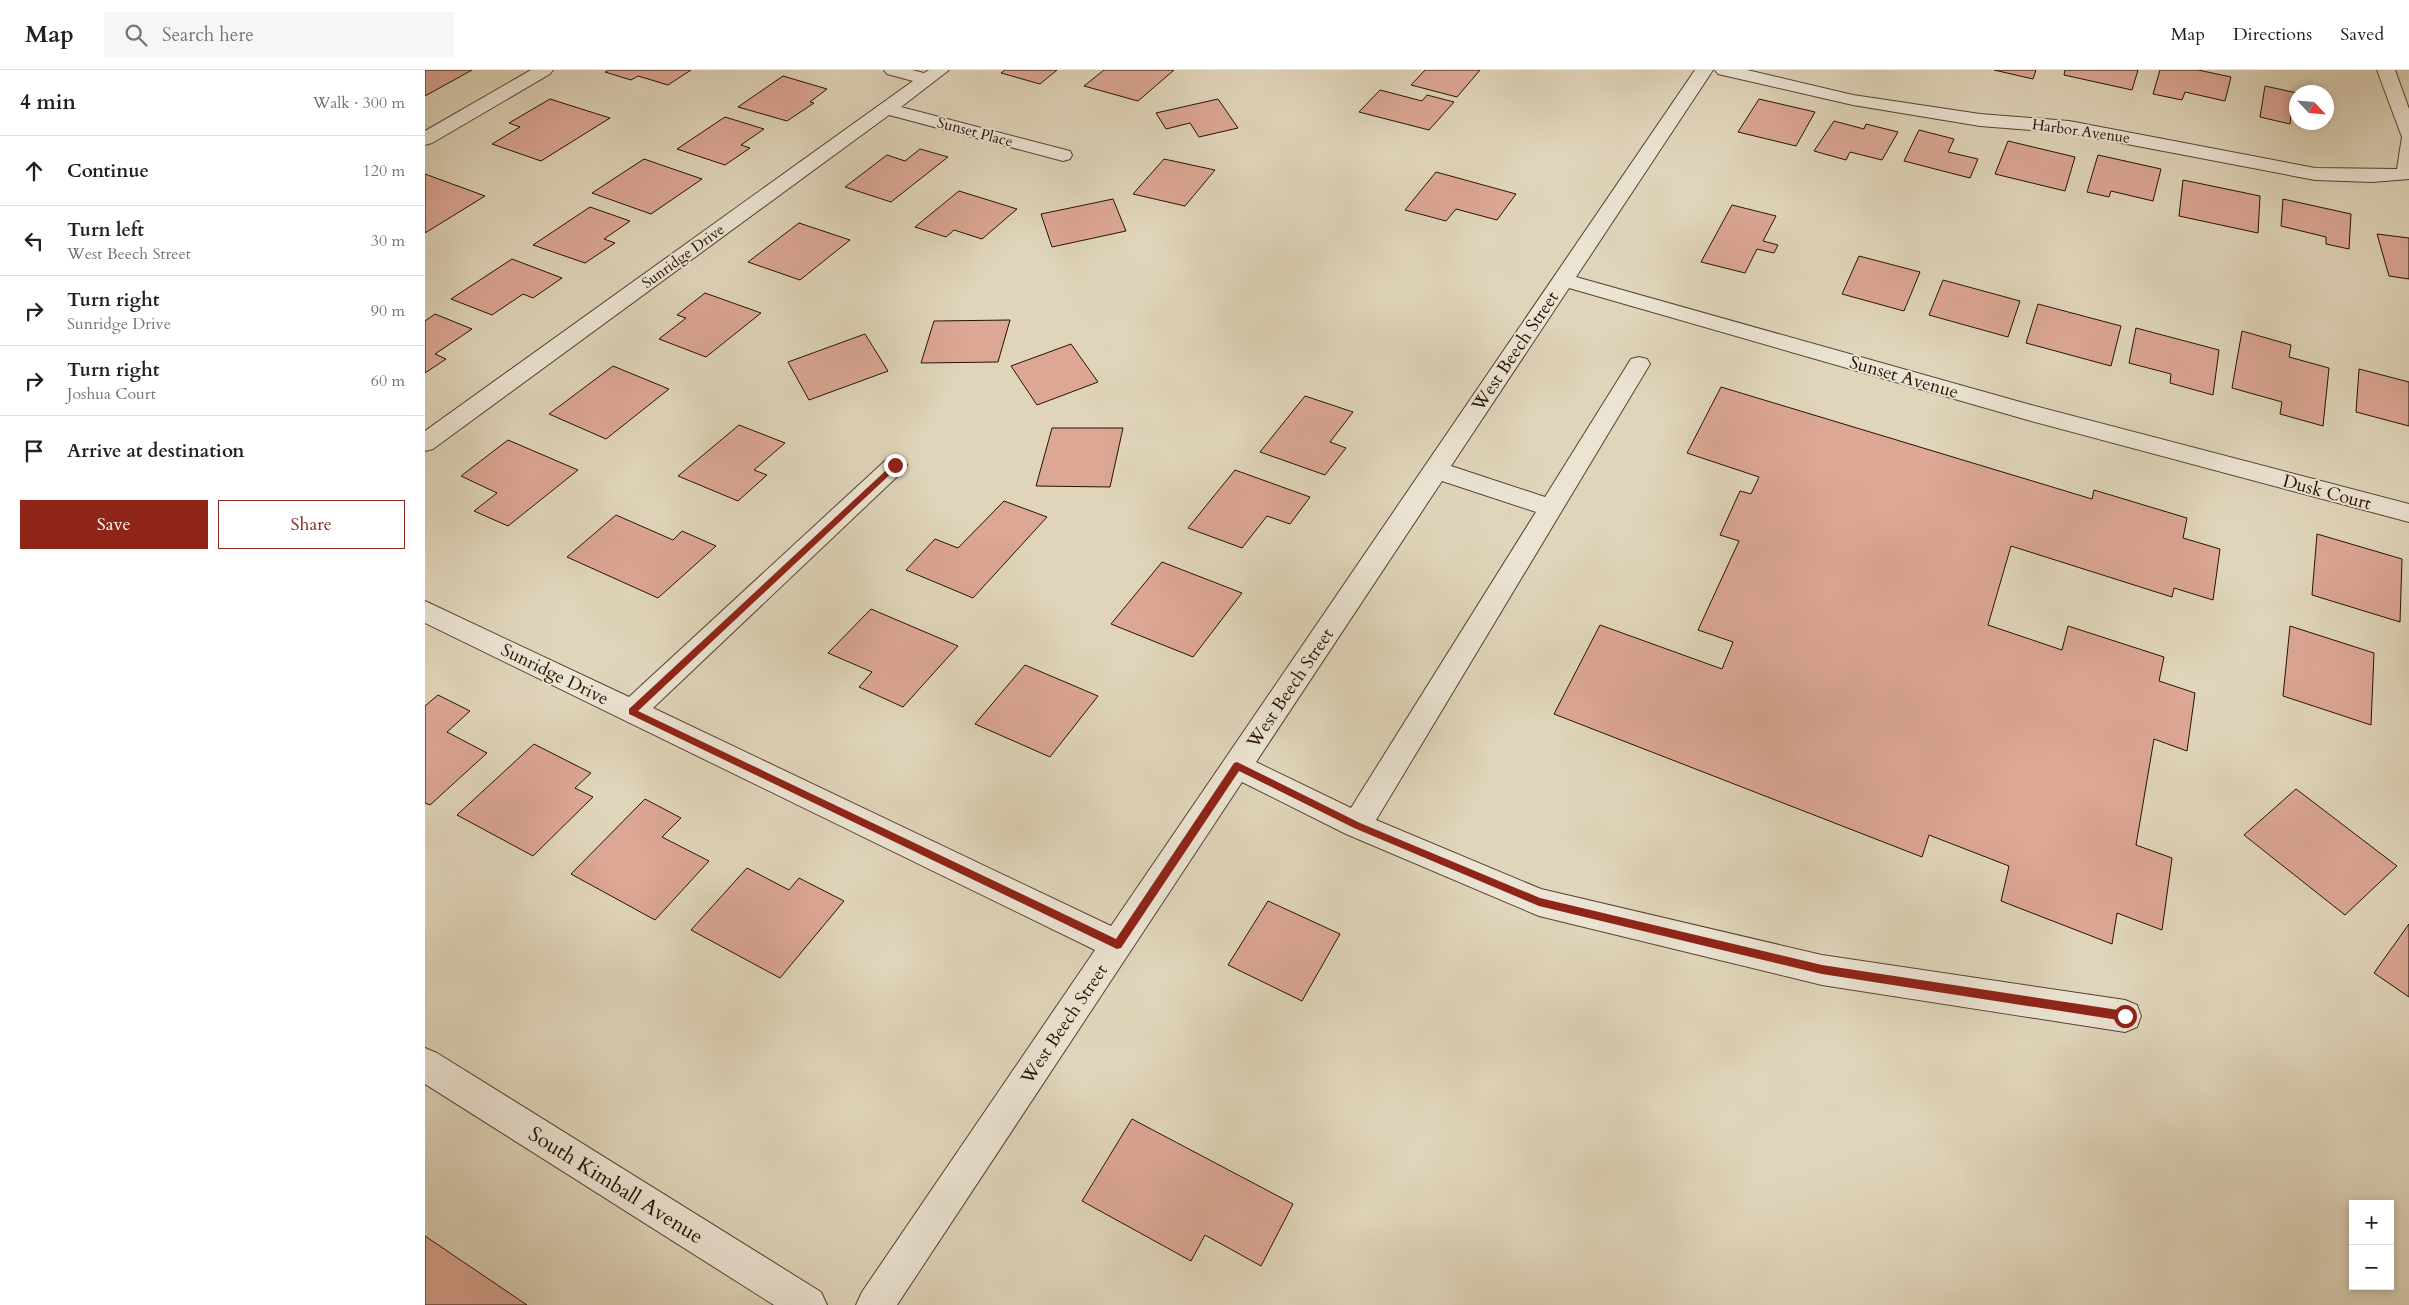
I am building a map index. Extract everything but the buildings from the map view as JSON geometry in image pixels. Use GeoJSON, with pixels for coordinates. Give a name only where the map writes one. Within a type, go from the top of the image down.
{"type":"FeatureCollection","features":[{"type":"Feature","properties":{"kind":"street"},"geometry":{"type":"LineString","coordinates":[[425,139],[545,70]]}},
{"type":"Feature","properties":{"kind":"street"},"geometry":{"type":"LineString","coordinates":[[893,70],[934,75]]}},
{"type":"Feature","properties":{"kind":"street","name":"West Beech Street"},"geometry":{"type":"LineString","coordinates":[[875,1305],[1704,70]]}},
{"type":"Feature","properties":{"kind":"street","name":"Harbor Avenue"},"geometry":{"type":"LineString","coordinates":[[1724,70],[1853,100],[1980,120],[2069,126],[2315,174],[2372,176],[2408,174],[2409,140]]}},
{"type":"Feature","properties":{"kind":"street"},"geometry":{"type":"LineString","coordinates":[[2386,70],[2409,134]]}},
{"type":"Feature","properties":{"kind":"street","name":"Sunridge Drive"},"geometry":{"type":"LineString","coordinates":[[425,442],[934,75]]}},
{"type":"Feature","properties":{"kind":"street","name":"Sunset Place"},"geometry":{"type":"LineString","coordinates":[[887,109],[1063,155]]}},
{"type":"Feature","properties":{"kind":"street","name":"Sunset Avenue"},"geometry":{"type":"LineString","coordinates":[[1563,280],[2031,413],[2245,470]]}},
{"type":"Feature","properties":{"kind":"street"},"geometry":{"type":"LineString","coordinates":[[1357,825],[1639,364]]}},
{"type":"Feature","properties":{"kind":"street"},"geometry":{"type":"LineString","coordinates":[[632,711],[895,465]]}},
{"type":"Feature","properties":{"kind":"street"},"geometry":{"type":"LineString","coordinates":[[1436,470],[1551,508]]}},
{"type":"Feature","properties":{"kind":"street","name":"Dusk Court"},"geometry":{"type":"LineString","coordinates":[[2245,470],[2409,514]]}},
{"type":"Feature","properties":{"kind":"street","name":"Sunridge Drive"},"geometry":{"type":"LineString","coordinates":[[425,611],[1117,945]]}},
{"type":"Feature","properties":{"kind":"street"},"geometry":{"type":"LineString","coordinates":[[1237,766],[1357,825],[1539,902],[1822,970],[2125,1016]]}},
{"type":"Feature","properties":{"kind":"street","name":"South Kimball Avenue"},"geometry":{"type":"LineString","coordinates":[[425,1065],[807,1305]]}},
{"type":"Feature","properties":{"kind":"route"},"geometry":{"type":"LineString","coordinates":[[895,465],[632,711],[1117,945],[1237,766],[1357,825],[1539,902],[1822,970],[2125,1016]]}}]}
